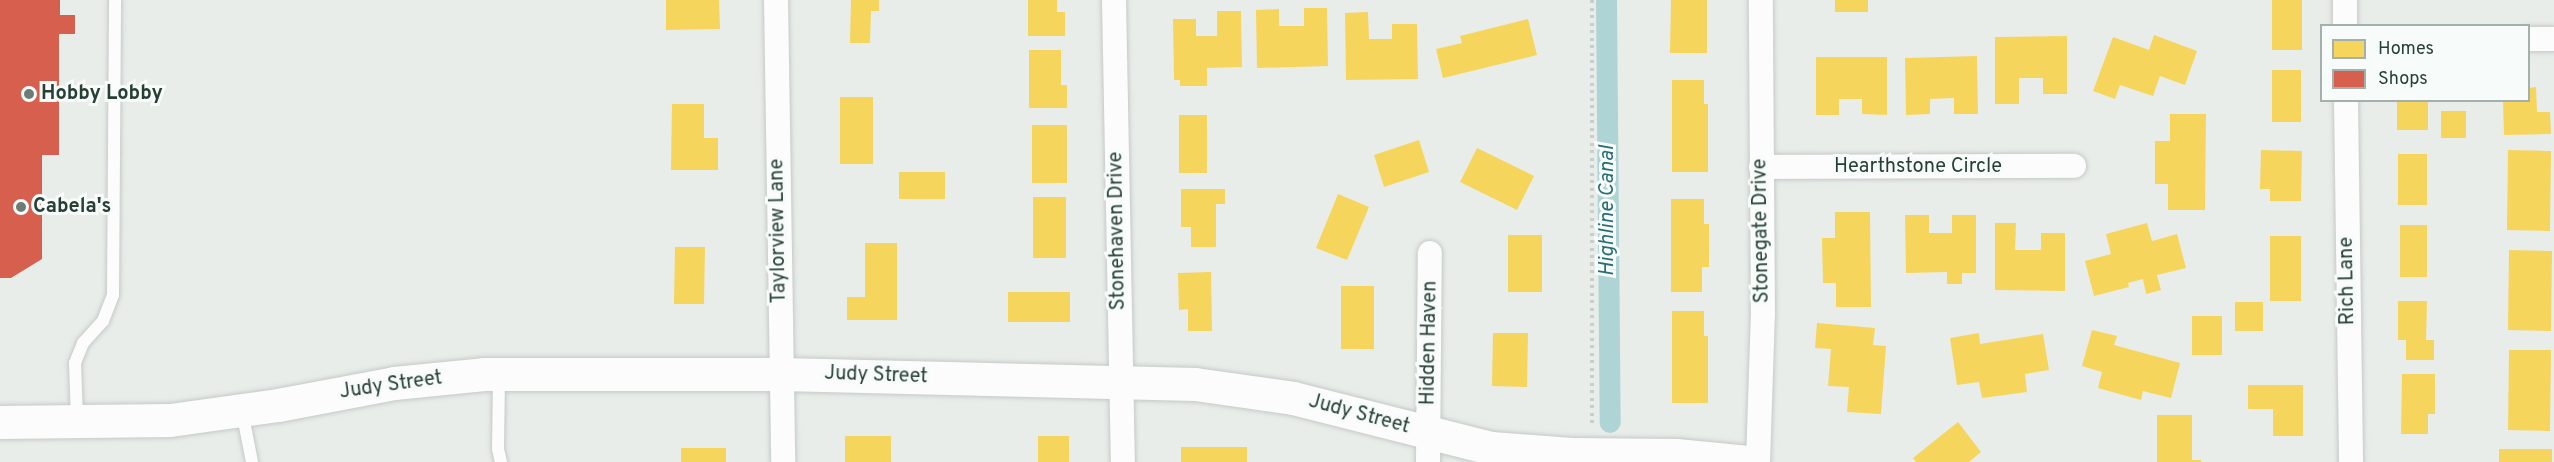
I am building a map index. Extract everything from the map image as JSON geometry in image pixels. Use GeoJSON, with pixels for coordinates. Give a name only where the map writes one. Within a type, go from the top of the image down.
{"type":"FeatureCollection","features":[{"type":"Feature","properties":{"kind":"street","name":"Taylorview Lane"},"geometry":{"type":"LineString","coordinates":[[776,0],[783,462]]}},
{"type":"Feature","properties":{"kind":"street","name":"Stonehaven Drive"},"geometry":{"type":"LineString","coordinates":[[1114,0],[1123,462]]}},
{"type":"Feature","properties":{"kind":"street","name":"Stonegate Drive"},"geometry":{"type":"LineString","coordinates":[[1758,462],[1763,315],[1761,0]]}},
{"type":"Feature","properties":{"kind":"street"},"geometry":{"type":"LineString","coordinates":[[2345,0],[2345,24]]}},
{"type":"Feature","properties":{"kind":"street"},"geometry":{"type":"LineString","coordinates":[[2530,39],[2554,39]]}},
{"type":"Feature","properties":{"kind":"street","name":"Rich Lane"},"geometry":{"type":"LineString","coordinates":[[2346,102],[2351,462]]}},
{"type":"Feature","properties":{"kind":"street","name":"Hearthstone Circle"},"geometry":{"type":"LineString","coordinates":[[1761,167],[2074,166]]}},
{"type":"Feature","properties":{"kind":"street","name":"Hidden Haven"},"geometry":{"type":"LineString","coordinates":[[1428,448],[1430,253]]}},
{"type":"Feature","properties":{"kind":"street","name":"Judy Street"},"geometry":{"type":"LineString","coordinates":[[0,422],[170,420],[394,383],[499,374],[781,374],[1195,384],[1293,398],[1428,448],[1491,448],[1676,456],[1748,462]]}},
{"type":"Feature","properties":{"kind":"lane"},"geometry":{"type":"LineString","coordinates":[[77,421],[75,363],[83,343],[103,321],[113,295],[115,0]]}},
{"type":"Feature","properties":{"kind":"lane"},"geometry":{"type":"LineString","coordinates":[[499,374],[498,449],[501,462]]}},
{"type":"Feature","properties":{"kind":"lane"},"geometry":{"type":"LineString","coordinates":[[241,410],[252,462]]}},
{"type":"Feature","properties":{"kind":"path"},"geometry":{"type":"LineString","coordinates":[[1592,0],[1592,454]]}},
{"type":"Feature","properties":{"kind":"building: Homes"},"geometry":{"type":"Polygon","coordinates":[[[666,0],[719,0],[720,29],[666,30],[666,0]]]}},
{"type":"Feature","properties":{"kind":"building: Homes"},"geometry":{"type":"Polygon","coordinates":[[[851,0],[879,0],[879,11],[871,11],[870,43],[850,43],[851,0]]]}},
{"type":"Feature","properties":{"kind":"building: Homes"},"geometry":{"type":"Polygon","coordinates":[[[1028,0],[1057,0],[1057,12],[1065,12],[1065,36],[1028,36],[1028,0]]]}},
{"type":"Feature","properties":{"kind":"building: Homes"},"geometry":{"type":"Polygon","coordinates":[[[1671,0],[1707,0],[1707,53],[1670,53],[1671,0]]]}},
{"type":"Feature","properties":{"kind":"building: Homes"},"geometry":{"type":"Polygon","coordinates":[[[1835,0],[1868,0],[1868,12],[1835,12],[1835,0]]]}},
{"type":"Feature","properties":{"kind":"building: Homes"},"geometry":{"type":"Polygon","coordinates":[[[2272,0],[2302,0],[2302,50],[2272,50],[2272,0]]]}},
{"type":"Feature","properties":{"kind":"building: Homes"},"geometry":{"type":"Polygon","coordinates":[[[1304,8],[1327,8],[1328,66],[1257,68],[1256,10],[1279,9],[1279,26],[1304,26],[1304,8]]]}},
{"type":"Feature","properties":{"kind":"building: Homes"},"geometry":{"type":"Polygon","coordinates":[[[1217,11],[1241,11],[1242,67],[1207,68],[1207,86],[1180,86],[1180,80],[1174,80],[1173,19],[1196,19],[1196,36],[1217,36],[1217,11]]]}},
{"type":"Feature","properties":{"kind":"building: Homes"},"geometry":{"type":"Polygon","coordinates":[[[1368,12],[1369,39],[1392,39],[1392,24],[1417,24],[1418,79],[1346,80],[1345,13],[1368,12]]]}},
{"type":"Feature","properties":{"kind":"building: Homes"},"geometry":{"type":"Polygon","coordinates":[[[1528,19],[1537,55],[1443,78],[1436,49],[1462,43],[1460,36],[1528,19]]]}},
{"type":"Feature","properties":{"kind":"building: Homes"},"geometry":{"type":"Polygon","coordinates":[[[2154,35],[2197,51],[2185,85],[2160,76],[2153,96],[2120,85],[2115,99],[2093,91],[2113,37],[2149,50],[2154,35]]]}},
{"type":"Feature","properties":{"kind":"building: Homes"},"geometry":{"type":"Polygon","coordinates":[[[2067,36],[2067,94],[2043,94],[2043,78],[2019,78],[2019,104],[1995,104],[1995,37],[2067,36]]]}},
{"type":"Feature","properties":{"kind":"building: Homes"},"geometry":{"type":"Polygon","coordinates":[[[1029,50],[1061,50],[1061,85],[1067,85],[1067,108],[1029,108],[1029,50]]]}},
{"type":"Feature","properties":{"kind":"building: Homes"},"geometry":{"type":"Polygon","coordinates":[[[1977,56],[1978,114],[1954,114],[1954,98],[1930,99],[1930,114],[1906,115],[1905,58],[1977,56]]]}},
{"type":"Feature","properties":{"kind":"building: Homes"},"geometry":{"type":"Polygon","coordinates":[[[1816,57],[1887,57],[1887,115],[1862,114],[1862,99],[1839,99],[1839,115],[1816,115],[1816,57]]]}},
{"type":"Feature","properties":{"kind":"building: Homes"},"geometry":{"type":"Polygon","coordinates":[[[2272,70],[2301,70],[2301,122],[2272,122],[2272,70]]]}},
{"type":"Feature","properties":{"kind":"building: Homes"},"geometry":{"type":"Polygon","coordinates":[[[1672,80],[1704,80],[1704,104],[1708,104],[1708,172],[1672,172],[1672,80]]]}},
{"type":"Feature","properties":{"kind":"building: Homes"},"geometry":{"type":"Polygon","coordinates":[[[2536,87],[2537,112],[2550,112],[2551,134],[2504,135],[2503,102],[2530,102],[2530,88],[2536,87]]]}},
{"type":"Feature","properties":{"kind":"building: Homes"},"geometry":{"type":"Polygon","coordinates":[[[840,97],[873,97],[873,164],[840,164],[840,97]]]}},
{"type":"Feature","properties":{"kind":"building: Homes"},"geometry":{"type":"Polygon","coordinates":[[[2397,102],[2428,102],[2428,130],[2397,130],[2397,102]]]}},
{"type":"Feature","properties":{"kind":"building: Homes"},"geometry":{"type":"Polygon","coordinates":[[[672,104],[704,104],[704,138],[718,138],[718,170],[671,170],[672,104]]]}},
{"type":"Feature","properties":{"kind":"building: Homes"},"geometry":{"type":"Polygon","coordinates":[[[2441,111],[2466,111],[2466,138],[2441,138],[2441,111]]]}},
{"type":"Feature","properties":{"kind":"building: Homes"},"geometry":{"type":"Polygon","coordinates":[[[2170,114],[2206,114],[2205,210],[2168,210],[2168,184],[2155,184],[2155,141],[2170,141],[2170,114]]]}},
{"type":"Feature","properties":{"kind":"building: Homes"},"geometry":{"type":"Polygon","coordinates":[[[1179,115],[1207,115],[1207,173],[1179,173],[1179,115]]]}},
{"type":"Feature","properties":{"kind":"building: Homes"},"geometry":{"type":"Polygon","coordinates":[[[1032,125],[1067,125],[1067,183],[1032,183],[1032,125]]]}},
{"type":"Feature","properties":{"kind":"building: Homes"},"geometry":{"type":"Polygon","coordinates":[[[1419,140],[1429,172],[1384,187],[1374,155],[1419,140]]]}},
{"type":"Feature","properties":{"kind":"building: Homes"},"geometry":{"type":"Polygon","coordinates":[[[1477,148],[1534,176],[1517,210],[1460,182],[1477,148]]]}},
{"type":"Feature","properties":{"kind":"building: Homes"},"geometry":{"type":"Polygon","coordinates":[[[2261,150],[2302,151],[2301,201],[2270,201],[2270,189],[2260,189],[2261,150]]]}},
{"type":"Feature","properties":{"kind":"building: Homes"},"geometry":{"type":"Polygon","coordinates":[[[2508,150],[2551,151],[2550,231],[2507,230],[2508,150]]]}},
{"type":"Feature","properties":{"kind":"building: Homes"},"geometry":{"type":"Polygon","coordinates":[[[2398,154],[2427,154],[2427,205],[2398,205],[2398,154]]]}},
{"type":"Feature","properties":{"kind":"building: Homes"},"geometry":{"type":"Polygon","coordinates":[[[899,172],[945,172],[945,199],[899,199],[899,172]]]}},
{"type":"Feature","properties":{"kind":"building: Homes"},"geometry":{"type":"Polygon","coordinates":[[[1181,189],[1225,189],[1225,204],[1216,204],[1216,247],[1191,247],[1191,227],[1181,227],[1181,189]]]}},
{"type":"Feature","properties":{"kind":"building: Homes"},"geometry":{"type":"Polygon","coordinates":[[[1338,194],[1369,207],[1347,260],[1316,248],[1338,194]]]}},
{"type":"Feature","properties":{"kind":"building: Homes"},"geometry":{"type":"Polygon","coordinates":[[[1033,197],[1066,197],[1066,258],[1033,258],[1033,197]]]}},
{"type":"Feature","properties":{"kind":"building: Homes"},"geometry":{"type":"Polygon","coordinates":[[[1671,199],[1704,199],[1704,224],[1709,224],[1709,267],[1702,267],[1702,292],[1671,292],[1671,199]]]}},
{"type":"Feature","properties":{"kind":"building: Homes"},"geometry":{"type":"Polygon","coordinates":[[[1835,212],[1870,212],[1871,307],[1836,307],[1836,283],[1823,283],[1822,238],[1835,238],[1835,212]]]}},
{"type":"Feature","properties":{"kind":"building: Homes"},"geometry":{"type":"Polygon","coordinates":[[[1905,215],[1929,215],[1929,233],[1952,233],[1952,215],[1976,215],[1976,273],[1962,273],[1962,284],[1947,284],[1947,272],[1906,273],[1905,215]]]}},
{"type":"Feature","properties":{"kind":"building: Homes"},"geometry":{"type":"Polygon","coordinates":[[[1995,223],[2016,223],[2015,250],[2041,250],[2041,233],[2065,233],[2065,291],[1995,290],[1995,223]]]}},
{"type":"Feature","properties":{"kind":"building: Homes"},"geometry":{"type":"Polygon","coordinates":[[[2147,223],[2152,241],[2177,234],[2186,268],[2157,275],[2161,290],[2146,294],[2143,279],[2128,283],[2129,287],[2094,296],[2085,261],[2111,254],[2106,234],[2147,223]]]}},
{"type":"Feature","properties":{"kind":"building: Homes"},"geometry":{"type":"Polygon","coordinates":[[[2400,225],[2427,225],[2427,277],[2400,277],[2400,225]]]}},
{"type":"Feature","properties":{"kind":"building: Homes"},"geometry":{"type":"Polygon","coordinates":[[[1508,235],[1542,235],[1542,292],[1508,292],[1508,235]]]}},
{"type":"Feature","properties":{"kind":"building: Homes"},"geometry":{"type":"Polygon","coordinates":[[[2270,236],[2301,236],[2301,301],[2270,301],[2270,236]]]}},
{"type":"Feature","properties":{"kind":"building: Homes"},"geometry":{"type":"Polygon","coordinates":[[[865,243],[897,243],[897,320],[847,320],[847,297],[865,297],[865,243]]]}},
{"type":"Feature","properties":{"kind":"building: Homes"},"geometry":{"type":"Polygon","coordinates":[[[675,247],[705,247],[704,304],[674,304],[675,247]]]}},
{"type":"Feature","properties":{"kind":"building: Homes"},"geometry":{"type":"Polygon","coordinates":[[[2509,250],[2552,251],[2551,331],[2508,330],[2509,250]]]}},
{"type":"Feature","properties":{"kind":"building: Homes"},"geometry":{"type":"Polygon","coordinates":[[[1211,272],[1212,331],[1188,331],[1188,309],[1179,310],[1178,273],[1211,272]]]}},
{"type":"Feature","properties":{"kind":"building: Homes"},"geometry":{"type":"Polygon","coordinates":[[[1341,286],[1374,286],[1374,349],[1341,349],[1341,286]]]}},
{"type":"Feature","properties":{"kind":"building: Homes"},"geometry":{"type":"Polygon","coordinates":[[[1008,292],[1070,292],[1070,322],[1008,322],[1008,292]]]}},
{"type":"Feature","properties":{"kind":"building: Homes"},"geometry":{"type":"Polygon","coordinates":[[[2398,301],[2427,301],[2426,340],[2434,340],[2434,360],[2406,360],[2406,340],[2398,340],[2398,301]]]}},
{"type":"Feature","properties":{"kind":"building: Homes"},"geometry":{"type":"Polygon","coordinates":[[[2235,302],[2263,302],[2263,331],[2235,331],[2235,302]]]}},
{"type":"Feature","properties":{"kind":"building: Homes"},"geometry":{"type":"Polygon","coordinates":[[[1672,311],[1704,311],[1704,336],[1708,336],[1708,403],[1672,403],[1672,311]]]}},
{"type":"Feature","properties":{"kind":"building: Homes"},"geometry":{"type":"Polygon","coordinates":[[[2192,316],[2222,316],[2222,355],[2192,355],[2192,316]]]}},
{"type":"Feature","properties":{"kind":"building: Homes"},"geometry":{"type":"Polygon","coordinates":[[[1817,323],[1875,328],[1873,345],[1886,346],[1881,414],[1847,412],[1849,387],[1828,386],[1831,349],[1815,348],[1817,323]]]}},
{"type":"Feature","properties":{"kind":"building: Homes"},"geometry":{"type":"Polygon","coordinates":[[[2092,330],[2117,336],[2114,345],[2180,363],[2171,398],[2143,391],[2141,400],[2098,388],[2102,372],[2082,366],[2092,330]]]}},
{"type":"Feature","properties":{"kind":"building: Homes"},"geometry":{"type":"Polygon","coordinates":[[[1493,333],[1528,333],[1527,387],[1492,386],[1493,333]]]}},
{"type":"Feature","properties":{"kind":"building: Homes"},"geometry":{"type":"Polygon","coordinates":[[[1979,333],[1980,344],[2043,334],[2049,370],[2025,374],[2027,392],[1982,398],[1979,382],[1957,385],[1950,338],[1979,333]]]}},
{"type":"Feature","properties":{"kind":"building: Homes"},"geometry":{"type":"Polygon","coordinates":[[[2509,350],[2551,350],[2550,431],[2508,430],[2509,350]]]}},
{"type":"Feature","properties":{"kind":"building: Homes"},"geometry":{"type":"Polygon","coordinates":[[[2402,374],[2435,374],[2435,414],[2428,414],[2428,434],[2401,434],[2402,374]]]}},
{"type":"Feature","properties":{"kind":"building: Homes"},"geometry":{"type":"Polygon","coordinates":[[[2248,385],[2303,385],[2303,436],[2273,436],[2273,409],[2248,409],[2248,385]]]}},
{"type":"Feature","properties":{"kind":"building: Homes"},"geometry":{"type":"Polygon","coordinates":[[[2157,415],[2192,415],[2192,460],[2201,460],[2201,462],[2157,462],[2157,415]]]}},
{"type":"Feature","properties":{"kind":"building: Homes"},"geometry":{"type":"Polygon","coordinates":[[[1958,422],[1981,452],[1969,462],[1916,462],[1913,458],[1958,422]]]}},
{"type":"Feature","properties":{"kind":"building: Homes"},"geometry":{"type":"Polygon","coordinates":[[[845,436],[891,436],[891,462],[845,462],[845,436]]]}},
{"type":"Feature","properties":{"kind":"building: Homes"},"geometry":{"type":"Polygon","coordinates":[[[1038,436],[1069,436],[1069,462],[1038,462],[1038,436]]]}},
{"type":"Feature","properties":{"kind":"building: Homes"},"geometry":{"type":"Polygon","coordinates":[[[1181,447],[1247,447],[1247,462],[1181,462],[1181,447]]]}},
{"type":"Feature","properties":{"kind":"building: Homes"},"geometry":{"type":"Polygon","coordinates":[[[681,448],[726,448],[726,462],[681,462],[681,448]]]}},
{"type":"Feature","properties":{"kind":"building: Homes"},"geometry":{"type":"Polygon","coordinates":[[[2499,449],[2552,449],[2552,462],[2499,462],[2499,449]]]}},
{"type":"Feature","properties":{"kind":"building: Shops","name":"Hobby Lobby"},"geometry":{"type":"Polygon","coordinates":[[[0,0],[60,0],[60,15],[75,15],[75,34],[59,34],[59,155],[42,155],[42,259],[11,278],[0,278],[0,0]]]}},
{"type":"Feature","properties":{"kind":"waterway","name":"Highline Canal"},"geometry":{"type":"LineString","coordinates":[[1606,0],[1610,422]]}},
{"type":"Feature","properties":{"kind":"place","name":"Hobby Lobby"},"geometry":{"type":"Point","coordinates":[29,94]}},
{"type":"Feature","properties":{"kind":"place","name":"Cabela's"},"geometry":{"type":"Point","coordinates":[21,207]}}]}
